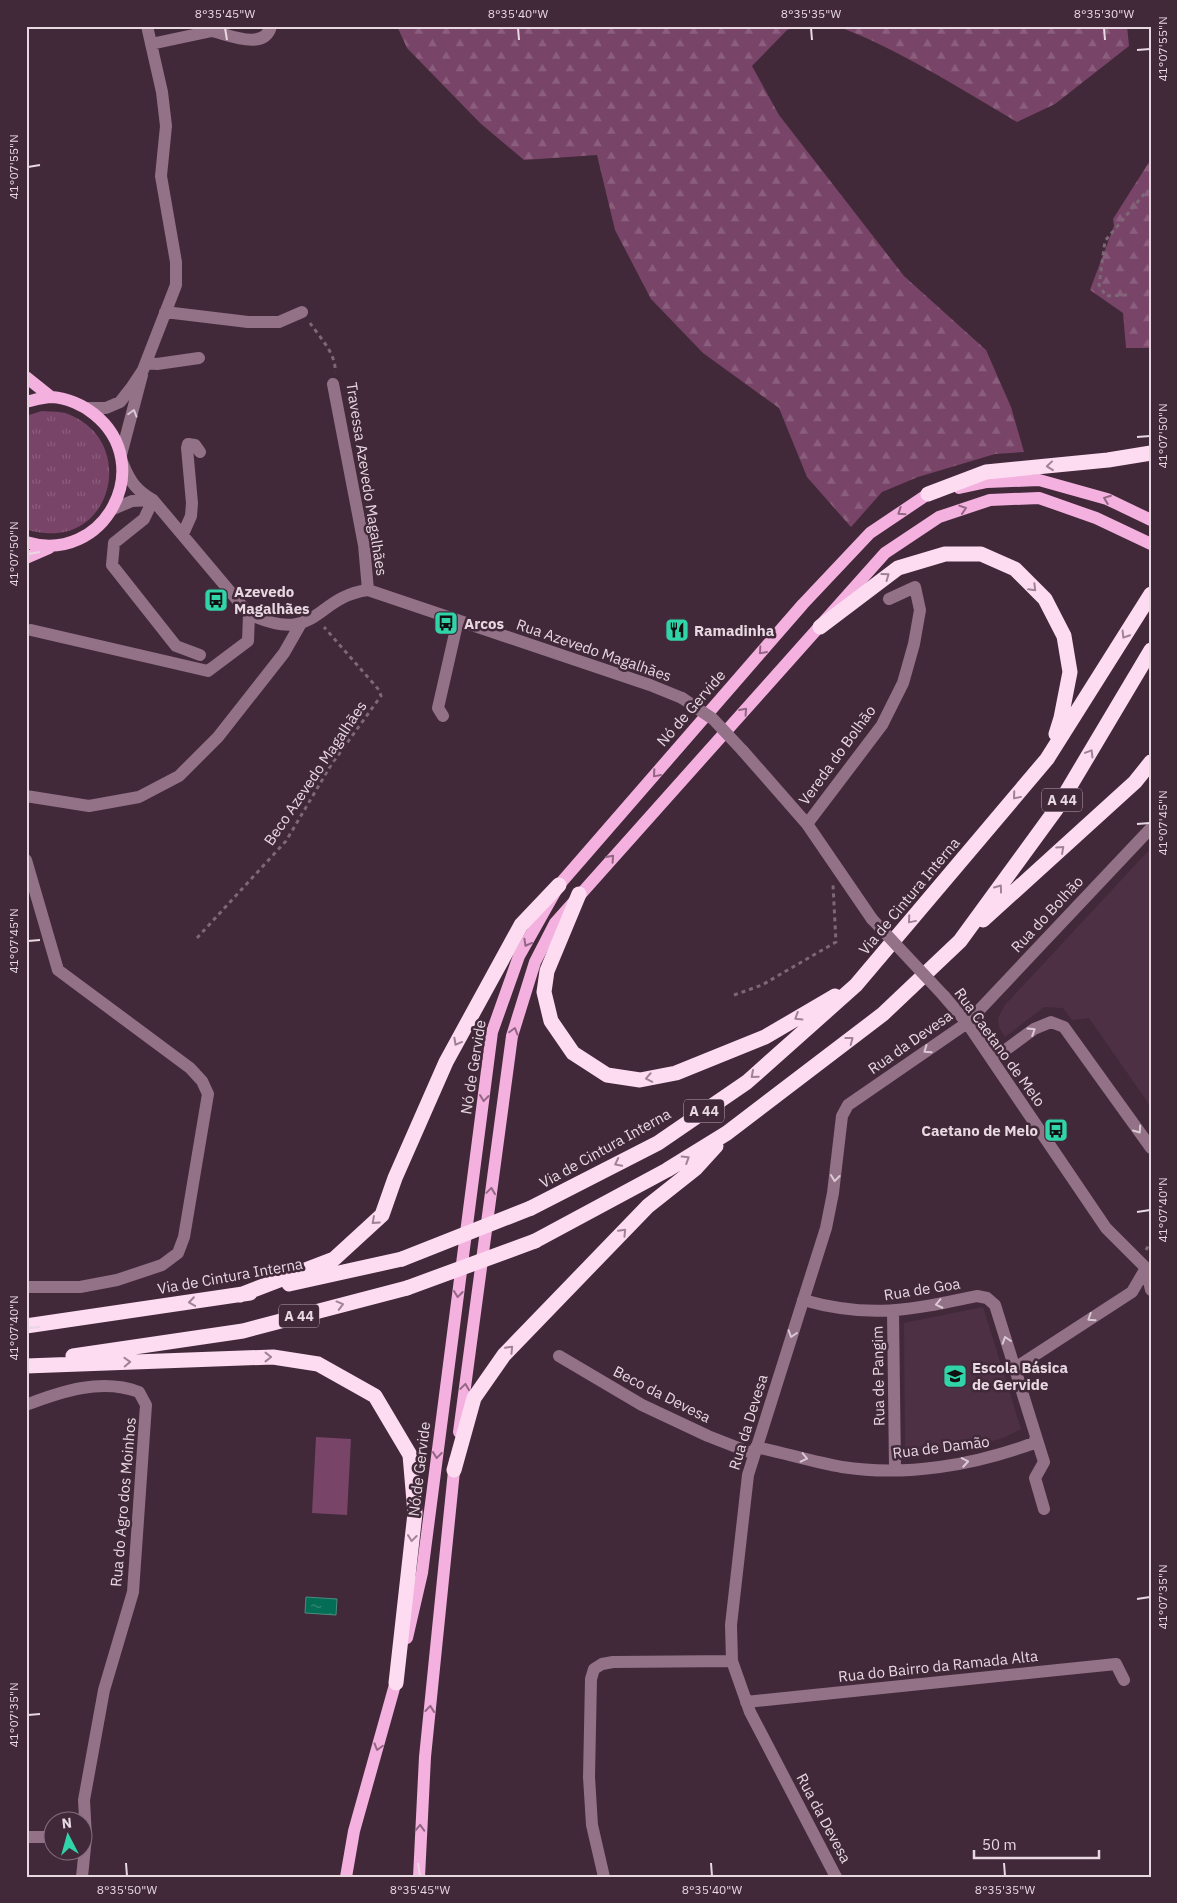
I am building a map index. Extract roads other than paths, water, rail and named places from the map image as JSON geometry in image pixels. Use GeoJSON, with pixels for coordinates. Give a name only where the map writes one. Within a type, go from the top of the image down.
{"type":"FeatureCollection","features":[{"type":"Feature","properties":{"kind":"highway"},"geometry":{"type":"LineString","coordinates":[[928,494],[986,472],[1108,460],[1151,453]]}},
{"type":"Feature","properties":{"kind":"highway"},"geometry":{"type":"LineString","coordinates":[[820,626],[898,568],[916,562],[945,554],[982,554],[1015,569],[1044,599],[1064,636],[1070,672],[1061,718],[1047,759]]}},
{"type":"Feature","properties":{"kind":"highway","name":"Via de Cintura Interna"},"geometry":{"type":"LineString","coordinates":[[26,1326],[240,1295],[402,1259],[531,1208],[658,1142],[747,1082],[856,985],[1047,759],[1151,594]]}},
{"type":"Feature","properties":{"kind":"highway","name":"A 44"},"geometry":{"type":"LineString","coordinates":[[26,1364],[243,1331],[407,1288],[534,1241],[668,1170],[727,1133],[883,1014],[960,941],[1057,808],[1151,650]]}},
{"type":"Feature","properties":{"kind":"highway"},"geometry":{"type":"LineString","coordinates":[[960,941],[1135,782],[1151,762]]}},
{"type":"Feature","properties":{"kind":"highway"},"geometry":{"type":"LineString","coordinates":[[240,1295],[334,1259],[382,1215],[446,1062],[521,925],[559,885]]}},
{"type":"Feature","properties":{"kind":"highway"},"geometry":{"type":"LineString","coordinates":[[578,894],[547,971],[544,992],[551,1021],[573,1053],[607,1074],[640,1080],[676,1073],[765,1037],[810,1009],[856,985]]}},
{"type":"Feature","properties":{"kind":"highway"},"geometry":{"type":"LineString","coordinates":[[454,1470],[474,1398],[504,1355],[648,1206],[696,1168],[727,1133]]}},
{"type":"Feature","properties":{"kind":"highway"},"geometry":{"type":"LineString","coordinates":[[26,1364],[274,1357],[318,1364],[375,1396],[410,1455],[415,1514],[396,1683]]}},
{"type":"Feature","properties":{"kind":"main road"},"geometry":{"type":"LineString","coordinates":[[26,377],[51,397],[86,408],[102,420],[114,436],[122,460],[121,487],[113,509],[98,527],[78,540],[54,546],[26,558]]}},
{"type":"Feature","properties":{"kind":"main road"},"geometry":{"type":"LineString","coordinates":[[26,402],[51,397]]}},
{"type":"Feature","properties":{"kind":"main road","name":"Nó de Gervide"},"geometry":{"type":"LineString","coordinates":[[346,1877],[354,1831],[396,1683],[422,1573],[492,1032],[520,956],[559,885],[810,597],[870,533],[928,494],[987,482],[1039,480],[1106,498],[1151,520]]}},
{"type":"Feature","properties":{"kind":"main road"},"geometry":{"type":"LineString","coordinates":[[419,1877],[425,1757],[454,1470],[512,1036],[535,962],[555,923],[578,894],[885,553],[939,517],[990,500],[1039,498],[1096,518],[1151,544]]}},
{"type":"Feature","properties":{"kind":"main road"},"geometry":{"type":"LineString","coordinates":[[26,542],[54,546]]}},
{"type":"Feature","properties":{"kind":"street"},"geometry":{"type":"LineString","coordinates":[[147,26],[162,92],[166,126],[161,176],[176,262],[176,285],[145,366],[122,460],[129,481],[141,493],[153,500],[249,614],[268,623],[282,626],[300,625],[346,597],[368,590]]}},
{"type":"Feature","properties":{"kind":"street"},"geometry":{"type":"LineString","coordinates":[[150,44],[218,29],[254,41],[262,39],[270,32],[271,26]]}},
{"type":"Feature","properties":{"kind":"street"},"geometry":{"type":"LineString","coordinates":[[165,312],[248,322],[279,322],[302,312]]}},
{"type":"Feature","properties":{"kind":"street"},"geometry":{"type":"LineString","coordinates":[[86,408],[106,408],[120,402],[145,366],[199,358]]}},
{"type":"Feature","properties":{"kind":"street","name":"Travessa Azevedo Magalhães"},"geometry":{"type":"LineString","coordinates":[[333,384],[364,545],[368,590]]}},
{"type":"Feature","properties":{"kind":"street"},"geometry":{"type":"LineString","coordinates":[[183,534],[191,516],[192,503],[188,444],[195,445],[200,452]]}},
{"type":"Feature","properties":{"kind":"street"},"geometry":{"type":"LineString","coordinates":[[113,509],[132,501],[153,500]]}},
{"type":"Feature","properties":{"kind":"street"},"geometry":{"type":"LineString","coordinates":[[153,500],[144,518],[114,543],[112,565],[176,646],[200,655]]}},
{"type":"Feature","properties":{"kind":"street","name":"Vereda do Bolhão"},"geometry":{"type":"LineString","coordinates":[[807,824],[882,725],[903,683],[914,644],[920,610],[915,588],[889,599]]}},
{"type":"Feature","properties":{"kind":"street","name":"Rua Azevedo Magalhães"},"geometry":{"type":"LineString","coordinates":[[368,590],[650,685],[682,698],[713,719],[807,824],[872,919]]}},
{"type":"Feature","properties":{"kind":"street"},"geometry":{"type":"LineString","coordinates":[[31,630],[208,671],[248,641],[249,614]]}},
{"type":"Feature","properties":{"kind":"street"},"geometry":{"type":"LineString","coordinates":[[443,716],[438,708],[458,620]]}},
{"type":"Feature","properties":{"kind":"street"},"geometry":{"type":"LineString","coordinates":[[26,796],[89,806],[139,797],[179,776],[218,738],[284,653],[300,625]]}},
{"type":"Feature","properties":{"kind":"street","name":"Rua do Bolhão"},"geometry":{"type":"LineString","coordinates":[[967,1022],[1151,828]]}},
{"type":"Feature","properties":{"kind":"street"},"geometry":{"type":"LineString","coordinates":[[26,860],[58,970],[190,1068],[202,1081],[208,1094],[184,1238],[178,1253],[162,1265],[117,1280],[80,1287],[26,1287]]}},
{"type":"Feature","properties":{"kind":"street","name":"Rua Caetano de Melo"},"geometry":{"type":"LineString","coordinates":[[872,919],[967,1022],[1106,1228],[1148,1267]]}},
{"type":"Feature","properties":{"kind":"street","name":"Rua da Devesa"},"geometry":{"type":"LineString","coordinates":[[836,1877],[746,1702],[732,1661],[731,1625],[748,1475],[826,1228],[834,1194],[842,1116],[848,1105],[967,1022]]}},
{"type":"Feature","properties":{"kind":"street"},"geometry":{"type":"LineString","coordinates":[[992,1060],[1034,1028],[1052,1022],[1064,1027],[1151,1148]]}},
{"type":"Feature","properties":{"kind":"street"},"geometry":{"type":"LineString","coordinates":[[1148,1267],[1151,1290]]}},
{"type":"Feature","properties":{"kind":"street"},"geometry":{"type":"LineString","coordinates":[[1044,1509],[1035,1478],[1044,1462],[1015,1368],[1132,1292],[1148,1267]]}},
{"type":"Feature","properties":{"kind":"street","name":"Rua de Goa"},"geometry":{"type":"LineString","coordinates":[[804,1300],[853,1311],[893,1311],[977,1296],[987,1298],[995,1305],[1015,1368]]}},
{"type":"Feature","properties":{"kind":"street","name":"Rua de Pangim"},"geometry":{"type":"LineString","coordinates":[[893,1311],[895,1469]]}},
{"type":"Feature","properties":{"kind":"street","name":"Beco da Devesa"},"geometry":{"type":"LineString","coordinates":[[559,1356],[642,1405],[708,1436],[755,1450]]}},
{"type":"Feature","properties":{"kind":"street","name":"Rua do Agro dos Moinhos"},"geometry":{"type":"LineString","coordinates":[[26,1405],[62,1392],[94,1386],[123,1386],[139,1392],[146,1405],[133,1592],[104,1690],[84,1800],[84,1810]]}},
{"type":"Feature","properties":{"kind":"street","name":"Rua de Damão"},"geometry":{"type":"LineString","coordinates":[[755,1450],[843,1467],[927,1468],[1000,1456],[1034,1443],[1036,1437]]}},
{"type":"Feature","properties":{"kind":"street"},"geometry":{"type":"LineString","coordinates":[[604,1877],[592,1826],[589,1777],[592,1679],[594,1669],[602,1664],[613,1662],[732,1661]]}},
{"type":"Feature","properties":{"kind":"street","name":"Rua do Bairro da Ramada Alta"},"geometry":{"type":"LineString","coordinates":[[746,1702],[1116,1664],[1124,1680]]}},
{"type":"Feature","properties":{"kind":"street"},"geometry":{"type":"LineString","coordinates":[[26,1837],[42,1837]]}},
{"type":"Feature","properties":{"kind":"street","name":"Rua do Agro dos Moinhos"},"geometry":{"type":"LineString","coordinates":[[82,1877],[83,1860]]}},
{"type":"Feature","properties":{"kind":"water"},"geometry":{"type":"Polygon","coordinates":[[[306,1597],[337,1599],[336,1615],[305,1613],[306,1597]]]}},
{"type":"Feature","properties":{"kind":"place","name":"Azevedo Magalhães"},"geometry":{"type":"Point","coordinates":[216,600]}},
{"type":"Feature","properties":{"kind":"place","name":"Arcos"},"geometry":{"type":"Point","coordinates":[446,623]}},
{"type":"Feature","properties":{"kind":"place","name":"Ramadinha"},"geometry":{"type":"Point","coordinates":[677,630]}},
{"type":"Feature","properties":{"kind":"place","name":"Caetano de Melo"},"geometry":{"type":"Point","coordinates":[1056,1130]}},
{"type":"Feature","properties":{"kind":"place","name":"Escola Básica de Gervide"},"geometry":{"type":"Point","coordinates":[955,1376]}}]}
